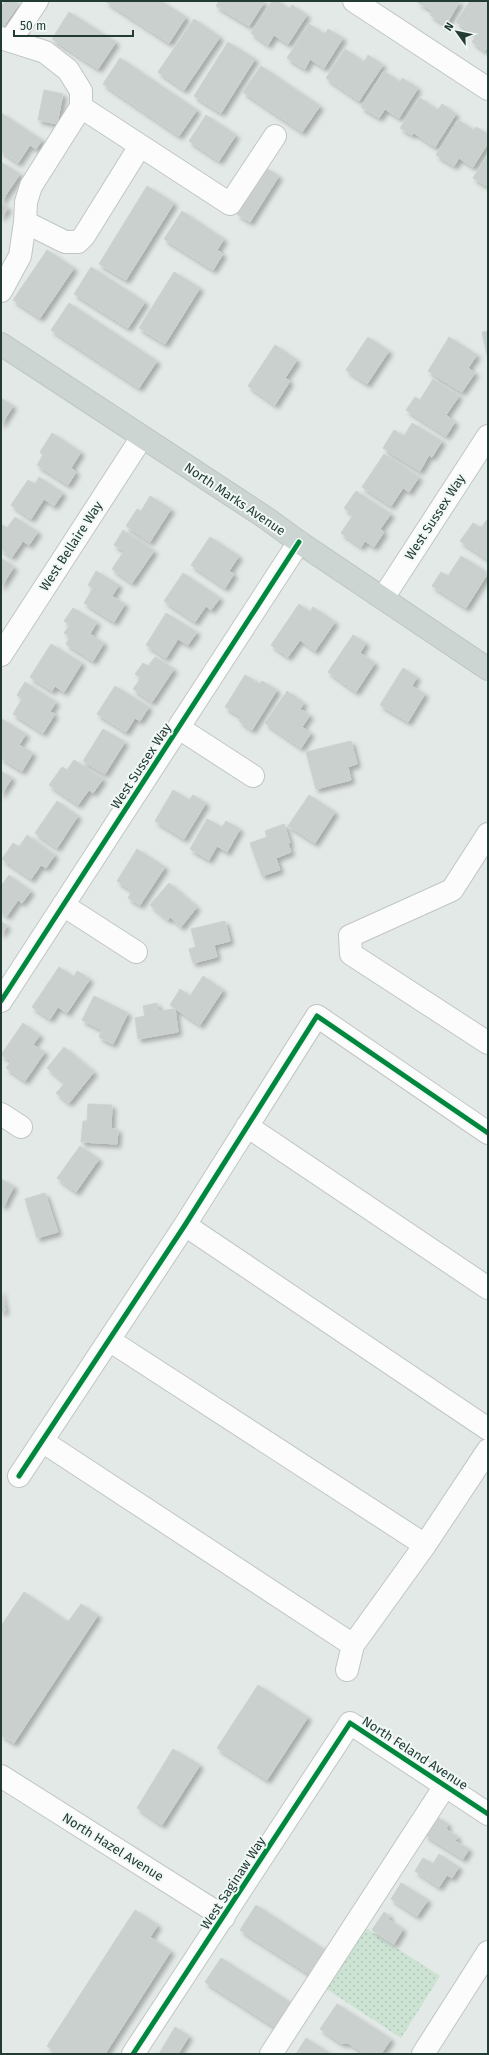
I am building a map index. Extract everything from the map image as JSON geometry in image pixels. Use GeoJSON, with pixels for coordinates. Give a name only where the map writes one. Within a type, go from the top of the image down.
{"type":"FeatureCollection","features":[{"type":"Feature","properties":{"kind":"main road","name":"North Marks Avenue"},"geometry":{"type":"LineString","coordinates":[[1,344],[266,518],[299,542],[488,669]]}},
{"type":"Feature","properties":{"kind":"street"},"geometry":{"type":"LineString","coordinates":[[1,292],[20,256],[25,222],[26,202],[31,186],[81,107],[81,91],[68,70],[44,52],[6,39],[37,1]]}},
{"type":"Feature","properties":{"kind":"street"},"geometry":{"type":"LineString","coordinates":[[354,1],[488,89]]}},
{"type":"Feature","properties":{"kind":"street"},"geometry":{"type":"LineString","coordinates":[[81,107],[230,204],[275,136]]}},
{"type":"Feature","properties":{"kind":"street"},"geometry":{"type":"LineString","coordinates":[[25,222],[65,242],[78,242],[84,236],[140,146]]}},
{"type":"Feature","properties":{"kind":"street","name":"West Sussex Way"},"geometry":{"type":"LineString","coordinates":[[383,598],[488,436]]}},
{"type":"Feature","properties":{"kind":"street","name":"West Bellaire Way"},"geometry":{"type":"LineString","coordinates":[[1,655],[142,437]]}},
{"type":"Feature","properties":{"kind":"street","name":"West Sussex Way"},"geometry":{"type":"LineString","coordinates":[[1,1002],[299,542]]}},
{"type":"Feature","properties":{"kind":"street","name":"West Sussex Way"},"geometry":{"type":"LineString","coordinates":[[179,728],[253,776]]}},
{"type":"Feature","properties":{"kind":"street"},"geometry":{"type":"LineString","coordinates":[[488,834],[452,890],[350,936],[351,954],[488,1044]]}},
{"type":"Feature","properties":{"kind":"street"},"geometry":{"type":"LineString","coordinates":[[63,905],[136,952]]}},
{"type":"Feature","properties":{"kind":"street"},"geometry":{"type":"LineString","coordinates":[[19,1476],[185,1225],[316,1016],[488,1133]]}},
{"type":"Feature","properties":{"kind":"street"},"geometry":{"type":"LineString","coordinates":[[1,1114],[22,1127]]}},
{"type":"Feature","properties":{"kind":"street"},"geometry":{"type":"LineString","coordinates":[[247,1126],[488,1288]]}},
{"type":"Feature","properties":{"kind":"street"},"geometry":{"type":"LineString","coordinates":[[185,1225],[488,1429]]}},
{"type":"Feature","properties":{"kind":"street"},"geometry":{"type":"LineString","coordinates":[[109,1340],[425,1545]]}},
{"type":"Feature","properties":{"kind":"street"},"geometry":{"type":"LineString","coordinates":[[42,1441],[353,1645]]}},
{"type":"Feature","properties":{"kind":"street"},"geometry":{"type":"LineString","coordinates":[[347,1670],[353,1645],[485,1461]]}},
{"type":"Feature","properties":{"kind":"street","name":"North Feland Avenue"},"geometry":{"type":"LineString","coordinates":[[350,1723],[488,1814]]}},
{"type":"Feature","properties":{"kind":"street","name":"West Saginaw Way"},"geometry":{"type":"LineString","coordinates":[[133,2054],[350,1723]]}},
{"type":"Feature","properties":{"kind":"street","name":"North Hazel Avenue"},"geometry":{"type":"LineString","coordinates":[[1,1776],[224,1917]]}},
{"type":"Feature","properties":{"kind":"street"},"geometry":{"type":"LineString","coordinates":[[272,2054],[445,1786]]}},
{"type":"Feature","properties":{"kind":"street"},"geometry":{"type":"LineString","coordinates":[[423,2054],[488,1952]]}},
{"type":"Feature","properties":{"kind":"green space"},"geometry":{"type":"Polygon","coordinates":[[[364,1927],[440,1976],[401,2038],[325,1988],[364,1927]]]}},
{"type":"Feature","properties":{"kind":"building"},"geometry":{"type":"Polygon","coordinates":[[[5,1],[15,1],[19,4],[3,27],[1,26],[1,7],[5,1]]]}},
{"type":"Feature","properties":{"kind":"building"},"geometry":{"type":"Polygon","coordinates":[[[105,1],[161,1],[186,17],[169,43],[105,1]]]}},
{"type":"Feature","properties":{"kind":"building"},"geometry":{"type":"Polygon","coordinates":[[[219,1],[265,1],[249,26],[216,6],[219,1]]]}},
{"type":"Feature","properties":{"kind":"building"},"geometry":{"type":"Polygon","coordinates":[[[272,1],[278,1],[289,9],[292,5],[307,15],[288,44],[274,35],[268,45],[251,33],[272,1]]]}},
{"type":"Feature","properties":{"kind":"building"},"geometry":{"type":"Polygon","coordinates":[[[460,1],[446,25],[430,15],[433,11],[417,2],[460,1]]]}},
{"type":"Feature","properties":{"kind":"building"},"geometry":{"type":"Polygon","coordinates":[[[470,1],[486,1],[484,4],[488,7],[488,46],[485,51],[472,42],[476,35],[456,22],[470,1]]]}},
{"type":"Feature","properties":{"kind":"building"},"geometry":{"type":"Polygon","coordinates":[[[69,12],[116,42],[98,69],[52,39],[69,12]]]}},
{"type":"Feature","properties":{"kind":"building"},"geometry":{"type":"Polygon","coordinates":[[[194,19],[220,37],[184,90],[158,72],[194,19]]]}},
{"type":"Feature","properties":{"kind":"building"},"geometry":{"type":"Polygon","coordinates":[[[309,24],[325,34],[328,29],[343,38],[324,68],[310,59],[305,69],[287,58],[309,24]]]}},
{"type":"Feature","properties":{"kind":"building"},"geometry":{"type":"Polygon","coordinates":[[[228,42],[255,59],[221,113],[194,96],[228,42]]]}},
{"type":"Feature","properties":{"kind":"building"},"geometry":{"type":"Polygon","coordinates":[[[345,49],[364,62],[368,55],[383,65],[359,101],[326,78],[345,49]]]}},
{"type":"Feature","properties":{"kind":"building"},"geometry":{"type":"Polygon","coordinates":[[[120,58],[197,110],[179,136],[103,84],[120,58]]]}},
{"type":"Feature","properties":{"kind":"building"},"geometry":{"type":"Polygon","coordinates":[[[261,66],[320,106],[302,132],[243,92],[261,66]]]}},
{"type":"Feature","properties":{"kind":"building"},"geometry":{"type":"Polygon","coordinates":[[[384,71],[400,82],[402,78],[418,88],[399,118],[385,109],[379,118],[361,107],[384,71]]]}},
{"type":"Feature","properties":{"kind":"building"},"geometry":{"type":"Polygon","coordinates":[[[44,90],[63,94],[57,124],[38,120],[44,90]]]}},
{"type":"Feature","properties":{"kind":"building"},"geometry":{"type":"Polygon","coordinates":[[[420,98],[438,110],[442,104],[456,114],[435,147],[414,133],[412,135],[400,128],[420,98]]]}},
{"type":"Feature","properties":{"kind":"building"},"geometry":{"type":"Polygon","coordinates":[[[1,113],[42,140],[36,149],[30,145],[18,163],[1,151],[1,113]]]}},
{"type":"Feature","properties":{"kind":"building"},"geometry":{"type":"Polygon","coordinates":[[[206,115],[236,135],[219,161],[189,141],[206,115]]]}},
{"type":"Feature","properties":{"kind":"building"},"geometry":{"type":"Polygon","coordinates":[[[458,120],[474,130],[476,127],[488,134],[488,143],[473,167],[459,158],[454,166],[436,155],[458,120]]]}},
{"type":"Feature","properties":{"kind":"building"},"geometry":{"type":"Polygon","coordinates":[[[488,155],[488,187],[473,178],[488,155]]]}},
{"type":"Feature","properties":{"kind":"building"},"geometry":{"type":"Polygon","coordinates":[[[1,162],[20,174],[1,202],[1,162]]]}},
{"type":"Feature","properties":{"kind":"building"},"geometry":{"type":"Polygon","coordinates":[[[266,168],[279,176],[250,222],[237,214],[266,168]]]}},
{"type":"Feature","properties":{"kind":"building"},"geometry":{"type":"Polygon","coordinates":[[[147,186],[174,203],[126,280],[99,264],[147,186]]]}},
{"type":"Feature","properties":{"kind":"building"},"geometry":{"type":"Polygon","coordinates":[[[1,203],[8,208],[1,218],[1,203]]]}},
{"type":"Feature","properties":{"kind":"building"},"geometry":{"type":"Polygon","coordinates":[[[182,211],[224,239],[217,250],[223,254],[213,270],[164,239],[182,211]]]}},
{"type":"Feature","properties":{"kind":"building"},"geometry":{"type":"Polygon","coordinates":[[[47,250],[74,268],[40,318],[13,300],[47,250]]]}},
{"type":"Feature","properties":{"kind":"building"},"geometry":{"type":"Polygon","coordinates":[[[91,267],[145,302],[128,328],[74,294],[91,267]]]}},
{"type":"Feature","properties":{"kind":"building"},"geometry":{"type":"Polygon","coordinates":[[[174,272],[200,288],[165,344],[139,328],[174,272]]]}},
{"type":"Feature","properties":{"kind":"building"},"geometry":{"type":"Polygon","coordinates":[[[69,303],[157,361],[139,388],[51,330],[69,303]]]}},
{"type":"Feature","properties":{"kind":"building"},"geometry":{"type":"Polygon","coordinates":[[[488,331],[488,358],[482,332],[488,331]]]}},
{"type":"Feature","properties":{"kind":"building"},"geometry":{"type":"Polygon","coordinates":[[[368,337],[389,351],[367,384],[346,370],[368,337]]]}},
{"type":"Feature","properties":{"kind":"building"},"geometry":{"type":"Polygon","coordinates":[[[449,337],[477,355],[468,368],[475,373],[462,392],[428,371],[449,337]]]}},
{"type":"Feature","properties":{"kind":"building"},"geometry":{"type":"Polygon","coordinates":[[[275,345],[297,360],[285,378],[290,381],[275,405],[248,386],[275,345]]]}},
{"type":"Feature","properties":{"kind":"building"},"geometry":{"type":"Polygon","coordinates":[[[433,379],[459,396],[446,415],[455,422],[446,436],[406,410],[415,397],[420,400],[433,379]]]}},
{"type":"Feature","properties":{"kind":"building"},"geometry":{"type":"Polygon","coordinates":[[[1,398],[13,406],[1,425],[1,398]]]}},
{"type":"Feature","properties":{"kind":"building"},"geometry":{"type":"Polygon","coordinates":[[[412,423],[442,441],[432,457],[429,455],[420,471],[383,448],[394,430],[404,436],[412,423]]]}},
{"type":"Feature","properties":{"kind":"building"},"geometry":{"type":"Polygon","coordinates":[[[52,433],[81,452],[71,468],[76,472],[68,485],[37,465],[43,455],[40,452],[52,433]]]}},
{"type":"Feature","properties":{"kind":"building"},"geometry":{"type":"Polygon","coordinates":[[[384,454],[419,477],[409,492],[403,488],[391,506],[362,487],[384,454]]]}},
{"type":"Feature","properties":{"kind":"building"},"geometry":{"type":"Polygon","coordinates":[[[39,477],[63,493],[54,506],[44,499],[31,519],[11,505],[28,480],[35,484],[39,477]]]}},
{"type":"Feature","properties":{"kind":"building"},"geometry":{"type":"Polygon","coordinates":[[[356,491],[391,514],[380,529],[384,532],[374,547],[365,541],[361,547],[341,533],[353,515],[344,508],[356,491]]]}},
{"type":"Feature","properties":{"kind":"building"},"geometry":{"type":"Polygon","coordinates":[[[150,496],[171,509],[150,542],[126,526],[137,509],[141,511],[150,496]]]}},
{"type":"Feature","properties":{"kind":"building"},"geometry":{"type":"Polygon","coordinates":[[[15,517],[38,532],[29,545],[23,541],[12,557],[1,549],[1,524],[7,528],[15,517]]]}},
{"type":"Feature","properties":{"kind":"building"},"geometry":{"type":"Polygon","coordinates":[[[488,518],[487,559],[460,541],[473,523],[481,528],[488,518]]]}},
{"type":"Feature","properties":{"kind":"building"},"geometry":{"type":"Polygon","coordinates":[[[123,530],[154,551],[132,583],[112,569],[124,551],[114,545],[123,530]]]}},
{"type":"Feature","properties":{"kind":"building"},"geometry":{"type":"Polygon","coordinates":[[[210,537],[239,556],[229,571],[234,574],[225,588],[191,565],[210,537]]]}},
{"type":"Feature","properties":{"kind":"building"},"geometry":{"type":"Polygon","coordinates":[[[461,556],[488,573],[466,608],[432,586],[441,572],[448,576],[461,556]]]}},
{"type":"Feature","properties":{"kind":"building"},"geometry":{"type":"Polygon","coordinates":[[[1,558],[14,567],[1,587],[1,558]]]}},
{"type":"Feature","properties":{"kind":"building"},"geometry":{"type":"Polygon","coordinates":[[[96,571],[119,585],[112,596],[125,604],[114,622],[84,603],[93,588],[88,585],[96,571]]]}},
{"type":"Feature","properties":{"kind":"building"},"geometry":{"type":"Polygon","coordinates":[[[183,573],[220,598],[211,610],[206,606],[195,622],[164,601],[183,573]]]}},
{"type":"Feature","properties":{"kind":"building"},"geometry":{"type":"Polygon","coordinates":[[[299,604],[310,612],[313,607],[335,622],[315,651],[300,640],[288,657],[271,645],[299,604]]]}},
{"type":"Feature","properties":{"kind":"building"},"geometry":{"type":"Polygon","coordinates":[[[73,608],[97,622],[90,634],[104,643],[93,661],[66,644],[70,637],[64,633],[70,625],[64,621],[73,608]]]}},
{"type":"Feature","properties":{"kind":"building"},"geometry":{"type":"Polygon","coordinates":[[[166,613],[197,632],[188,645],[178,639],[166,658],[146,645],[166,613]]]}},
{"type":"Feature","properties":{"kind":"building"},"geometry":{"type":"Polygon","coordinates":[[[353,635],[366,643],[360,653],[375,663],[356,692],[328,672],[353,635]]]}},
{"type":"Feature","properties":{"kind":"building"},"geometry":{"type":"Polygon","coordinates":[[[51,644],[82,663],[64,692],[55,686],[52,691],[30,677],[51,644]]]}},
{"type":"Feature","properties":{"kind":"building"},"geometry":{"type":"Polygon","coordinates":[[[155,657],[174,669],[152,702],[133,689],[141,678],[135,674],[143,663],[148,666],[155,657]]]}},
{"type":"Feature","properties":{"kind":"building"},"geometry":{"type":"Polygon","coordinates":[[[403,668],[417,677],[412,686],[425,694],[408,722],[380,705],[403,668]]]}},
{"type":"Feature","properties":{"kind":"building"},"geometry":{"type":"Polygon","coordinates":[[[245,675],[260,684],[262,681],[277,690],[252,730],[239,721],[241,717],[225,707],[245,675]]]}},
{"type":"Feature","properties":{"kind":"building"},"geometry":{"type":"Polygon","coordinates":[[[25,682],[56,702],[50,712],[55,714],[43,733],[13,714],[22,699],[17,695],[25,682]]]}},
{"type":"Feature","properties":{"kind":"building"},"geometry":{"type":"Polygon","coordinates":[[[115,686],[149,707],[140,721],[135,718],[126,732],[97,714],[115,686]]]}},
{"type":"Feature","properties":{"kind":"building"},"geometry":{"type":"Polygon","coordinates":[[[287,691],[304,703],[300,709],[310,715],[302,727],[311,733],[301,748],[265,723],[287,691]]]}},
{"type":"Feature","properties":{"kind":"building"},"geometry":{"type":"Polygon","coordinates":[[[2,719],[26,734],[19,745],[33,753],[22,771],[1,758],[2,719]]]}},
{"type":"Feature","properties":{"kind":"building"},"geometry":{"type":"Polygon","coordinates":[[[103,729],[125,742],[105,774],[83,761],[103,729]]]}},
{"type":"Feature","properties":{"kind":"building"},"geometry":{"type":"Polygon","coordinates":[[[351,741],[357,764],[348,767],[351,780],[316,789],[306,752],[351,741]]]}},
{"type":"Feature","properties":{"kind":"building"},"geometry":{"type":"Polygon","coordinates":[[[74,760],[103,779],[93,793],[89,790],[78,805],[49,785],[62,767],[67,770],[74,760]]]}},
{"type":"Feature","properties":{"kind":"building"},"geometry":{"type":"Polygon","coordinates":[[[1,771],[12,778],[1,795],[1,771]]]}},
{"type":"Feature","properties":{"kind":"building"},"geometry":{"type":"Polygon","coordinates":[[[173,790],[189,800],[193,795],[206,803],[184,839],[155,821],[173,790]]]}},
{"type":"Feature","properties":{"kind":"building"},"geometry":{"type":"Polygon","coordinates":[[[309,795],[335,812],[315,843],[288,826],[309,795]]]}},
{"type":"Feature","properties":{"kind":"building"},"geometry":{"type":"Polygon","coordinates":[[[57,801],[78,816],[57,848],[35,833],[57,801]]]}},
{"type":"Feature","properties":{"kind":"building"},"geometry":{"type":"Polygon","coordinates":[[[207,819],[222,827],[226,821],[240,829],[227,852],[217,846],[209,860],[190,849],[207,819]]]}},
{"type":"Feature","properties":{"kind":"building"},"geometry":{"type":"Polygon","coordinates":[[[284,824],[290,843],[288,844],[291,852],[276,858],[280,870],[262,876],[250,843],[267,837],[265,831],[284,824]]]}},
{"type":"Feature","properties":{"kind":"building"},"geometry":{"type":"Polygon","coordinates":[[[27,835],[55,855],[46,868],[41,865],[31,879],[2,859],[13,843],[19,847],[27,835]]]}},
{"type":"Feature","properties":{"kind":"building"},"geometry":{"type":"Polygon","coordinates":[[[137,849],[165,867],[140,905],[128,898],[132,891],[117,881],[137,849]]]}},
{"type":"Feature","properties":{"kind":"building"},"geometry":{"type":"Polygon","coordinates":[[[9,875],[31,891],[22,903],[18,900],[7,916],[1,912],[1,886],[9,875]]]}},
{"type":"Feature","properties":{"kind":"building"},"geometry":{"type":"Polygon","coordinates":[[[169,883],[197,907],[181,927],[170,917],[168,920],[150,905],[169,883]]]}},
{"type":"Feature","properties":{"kind":"building"},"geometry":{"type":"Polygon","coordinates":[[[1,921],[7,926],[1,935],[1,921]]]}},
{"type":"Feature","properties":{"kind":"building"},"geometry":{"type":"Polygon","coordinates":[[[225,921],[230,941],[214,945],[217,957],[193,963],[189,949],[196,947],[191,929],[225,921]]]}},
{"type":"Feature","properties":{"kind":"building"},"geometry":{"type":"Polygon","coordinates":[[[59,967],[74,977],[77,971],[90,979],[67,1013],[58,1007],[50,1019],[32,1007],[59,967]]]}},
{"type":"Feature","properties":{"kind":"building"},"geometry":{"type":"Polygon","coordinates":[[[203,976],[223,990],[200,1025],[170,1005],[180,989],[190,996],[203,976]]]}},
{"type":"Feature","properties":{"kind":"building"},"geometry":{"type":"Polygon","coordinates":[[[94,996],[128,1013],[113,1044],[99,1037],[102,1030],[82,1020],[94,996]]]}},
{"type":"Feature","properties":{"kind":"building"},"geometry":{"type":"Polygon","coordinates":[[[157,1003],[159,1011],[175,1009],[178,1032],[138,1039],[135,1018],[145,1016],[143,1006],[157,1003]]]}},
{"type":"Feature","properties":{"kind":"building"},"geometry":{"type":"Polygon","coordinates":[[[23,1023],[40,1035],[33,1045],[45,1052],[25,1081],[6,1068],[11,1061],[1,1055],[23,1023]]]}},
{"type":"Feature","properties":{"kind":"building"},"geometry":{"type":"Polygon","coordinates":[[[64,1047],[94,1072],[69,1103],[56,1093],[65,1083],[47,1068],[64,1047]]]}},
{"type":"Feature","properties":{"kind":"building"},"geometry":{"type":"Polygon","coordinates":[[[88,1104],[112,1105],[111,1129],[118,1129],[117,1144],[81,1142],[83,1121],[87,1121],[88,1104]]]}},
{"type":"Feature","properties":{"kind":"building"},"geometry":{"type":"Polygon","coordinates":[[[80,1146],[99,1159],[76,1192],[57,1178],[80,1146]]]}},
{"type":"Feature","properties":{"kind":"building"},"geometry":{"type":"Polygon","coordinates":[[[1,1179],[14,1186],[4,1206],[1,1205],[1,1179]]]}},
{"type":"Feature","properties":{"kind":"building"},"geometry":{"type":"Polygon","coordinates":[[[45,1193],[58,1232],[37,1238],[25,1199],[45,1193]]]}},
{"type":"Feature","properties":{"kind":"building"},"geometry":{"type":"Polygon","coordinates":[[[1,1290],[5,1311],[1,1312],[1,1290]]]}},
{"type":"Feature","properties":{"kind":"building"},"geometry":{"type":"Polygon","coordinates":[[[24,1592],[68,1622],[81,1604],[98,1615],[14,1743],[1,1735],[1,1626],[24,1592]]]}},
{"type":"Feature","properties":{"kind":"building"},"geometry":{"type":"Polygon","coordinates":[[[258,1685],[308,1717],[267,1780],[217,1748],[258,1685]]]}},
{"type":"Feature","properties":{"kind":"building"},"geometry":{"type":"Polygon","coordinates":[[[173,1749],[200,1765],[162,1825],[137,1808],[173,1749]]]}},
{"type":"Feature","properties":{"kind":"building"},"geometry":{"type":"Polygon","coordinates":[[[437,1817],[448,1824],[446,1829],[458,1837],[455,1841],[469,1849],[463,1859],[425,1835],[437,1817]]]}},
{"type":"Feature","properties":{"kind":"building"},"geometry":{"type":"Polygon","coordinates":[[[439,1854],[459,1867],[452,1878],[447,1875],[439,1887],[415,1871],[423,1858],[433,1864],[439,1854]]]}},
{"type":"Feature","properties":{"kind":"building"},"geometry":{"type":"Polygon","coordinates":[[[401,1883],[428,1900],[417,1916],[391,1899],[401,1883]]]}},
{"type":"Feature","properties":{"kind":"building"},"geometry":{"type":"Polygon","coordinates":[[[256,1905],[328,1952],[312,1976],[240,1930],[256,1905]]]}},
{"type":"Feature","properties":{"kind":"building"},"geometry":{"type":"Polygon","coordinates":[[[135,1910],[158,1925],[150,1937],[171,1951],[105,2054],[58,2054],[47,2046],[135,1910]]]}},
{"type":"Feature","properties":{"kind":"building"},"geometry":{"type":"Polygon","coordinates":[[[384,1912],[390,1916],[388,1919],[403,1929],[394,1944],[372,1930],[384,1912]]]}},
{"type":"Feature","properties":{"kind":"building"},"geometry":{"type":"Polygon","coordinates":[[[221,1958],[293,2004],[276,2028],[205,1982],[221,1958]]]}},
{"type":"Feature","properties":{"kind":"building"},"geometry":{"type":"Polygon","coordinates":[[[337,2004],[391,2039],[381,2054],[365,2054],[348,2043],[341,2043],[320,2029],[337,2004]]]}},
{"type":"Feature","properties":{"kind":"building"},"geometry":{"type":"Polygon","coordinates":[[[175,2027],[189,2036],[178,2054],[159,2054],[175,2027]]]}},
{"type":"Feature","properties":{"kind":"building"},"geometry":{"type":"Polygon","coordinates":[[[306,2038],[331,2054],[296,2054],[306,2038]]]}},
{"type":"Feature","properties":{"kind":"cycle path"},"geometry":{"type":"LineString","coordinates":[[1,1001],[299,542]]}},
{"type":"Feature","properties":{"kind":"cycle path"},"geometry":{"type":"LineString","coordinates":[[19,1476],[185,1225],[317,1016],[488,1133]]}},
{"type":"Feature","properties":{"kind":"cycle path"},"geometry":{"type":"LineString","coordinates":[[133,2054],[350,1723],[488,1814]]}}]}
